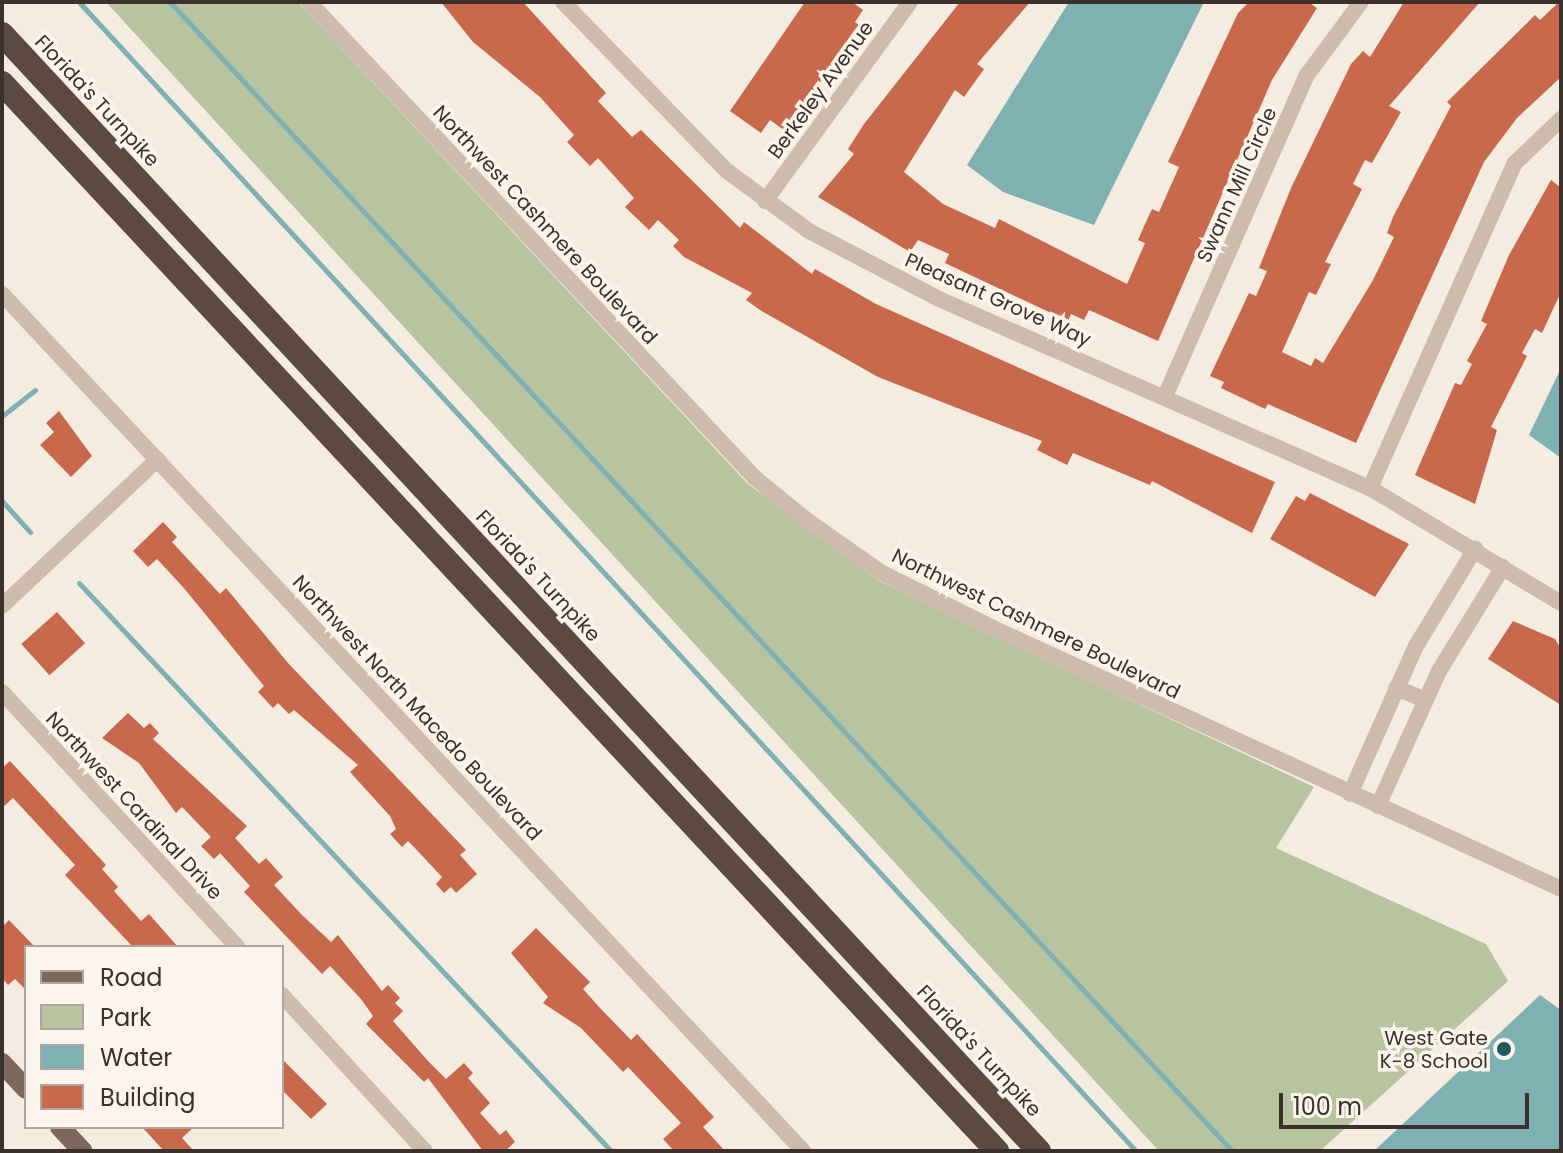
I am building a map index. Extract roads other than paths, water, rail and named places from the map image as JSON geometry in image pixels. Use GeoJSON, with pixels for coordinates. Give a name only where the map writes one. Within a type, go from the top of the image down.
{"type":"FeatureCollection","features":[{"type":"Feature","properties":{"kind":"highway","name":"Florida's Turnpike"},"geometry":{"type":"LineString","coordinates":[[2,34],[1039,1151]]}},
{"type":"Feature","properties":{"kind":"highway"},"geometry":{"type":"LineString","coordinates":[[2,83],[997,1151]]}},
{"type":"Feature","properties":{"kind":"main road"},"geometry":{"type":"LineString","coordinates":[[2,1063],[24,1087]]}},
{"type":"Feature","properties":{"kind":"main road"},"geometry":{"type":"LineString","coordinates":[[62,1129],[82,1151]]}},
{"type":"Feature","properties":{"kind":"street","name":"Northwest Cashmere Boulevard"},"geometry":{"type":"LineString","coordinates":[[309,2],[755,478],[808,521],[882,573],[1350,794],[1561,889]]}},
{"type":"Feature","properties":{"kind":"street","name":"Pleasant Grove Way"},"geometry":{"type":"LineString","coordinates":[[563,2],[676,122],[765,201],[846,253],[939,299],[1166,394],[1370,488],[1561,603]]}},
{"type":"Feature","properties":{"kind":"street","name":"Berkeley Avenue"},"geometry":{"type":"LineString","coordinates":[[765,201],[910,2]]}},
{"type":"Feature","properties":{"kind":"street","name":"Swann Mill Circle"},"geometry":{"type":"LineString","coordinates":[[1166,394],[1307,75],[1361,2]]}},
{"type":"Feature","properties":{"kind":"street"},"geometry":{"type":"LineString","coordinates":[[1370,488],[1515,163],[1561,119]]}},
{"type":"Feature","properties":{"kind":"street","name":"Northwest North Macedo Boulevard"},"geometry":{"type":"LineString","coordinates":[[2,294],[803,1151]]}},
{"type":"Feature","properties":{"kind":"street"},"geometry":{"type":"LineString","coordinates":[[2,606],[158,459]]}},
{"type":"Feature","properties":{"kind":"street"},"geometry":{"type":"LineString","coordinates":[[1350,794],[1396,688],[1475,549]]}},
{"type":"Feature","properties":{"kind":"street"},"geometry":{"type":"LineString","coordinates":[[1378,806],[1426,700],[1503,567]]}},
{"type":"Feature","properties":{"kind":"street"},"geometry":{"type":"LineString","coordinates":[[1396,688],[1426,700]]}},
{"type":"Feature","properties":{"kind":"street","name":"Northwest Cardinal Drive"},"geometry":{"type":"LineString","coordinates":[[2,692],[235,945]]}},
{"type":"Feature","properties":{"kind":"street"},"geometry":{"type":"LineString","coordinates":[[284,997],[425,1151]]}},
{"type":"Feature","properties":{"kind":"street"},"geometry":{"type":"LineString","coordinates":[[970,1122],[993,1101]]}},
{"type":"Feature","properties":{"kind":"water"},"geometry":{"type":"Polygon","coordinates":[[[1069,2],[1204,2],[1094,225],[1003,192],[967,165],[1069,2]]]}},
{"type":"Feature","properties":{"kind":"water"},"geometry":{"type":"Polygon","coordinates":[[[1561,368],[1561,458],[1529,435],[1561,368]]]}},
{"type":"Feature","properties":{"kind":"water","name":"West Gate K-8 School"},"geometry":{"type":"Polygon","coordinates":[[[1540,995],[1561,1010],[1561,1151],[1374,1151],[1540,995]]]}},
{"type":"Feature","properties":{"kind":"waterway"},"geometry":{"type":"LineString","coordinates":[[79,2],[1136,1151]]}},
{"type":"Feature","properties":{"kind":"waterway"},"geometry":{"type":"LineString","coordinates":[[170,2],[1232,1151]]}},
{"type":"Feature","properties":{"kind":"waterway"},"geometry":{"type":"LineString","coordinates":[[2,416],[35,390]]}},
{"type":"Feature","properties":{"kind":"waterway"},"geometry":{"type":"LineString","coordinates":[[2,501],[30,532]]}},
{"type":"Feature","properties":{"kind":"waterway"},"geometry":{"type":"LineString","coordinates":[[79,583],[611,1151]]}},
{"type":"Feature","properties":{"kind":"place","name":"West Gate K-8 School"},"geometry":{"type":"Point","coordinates":[1504,1049]}}]}
